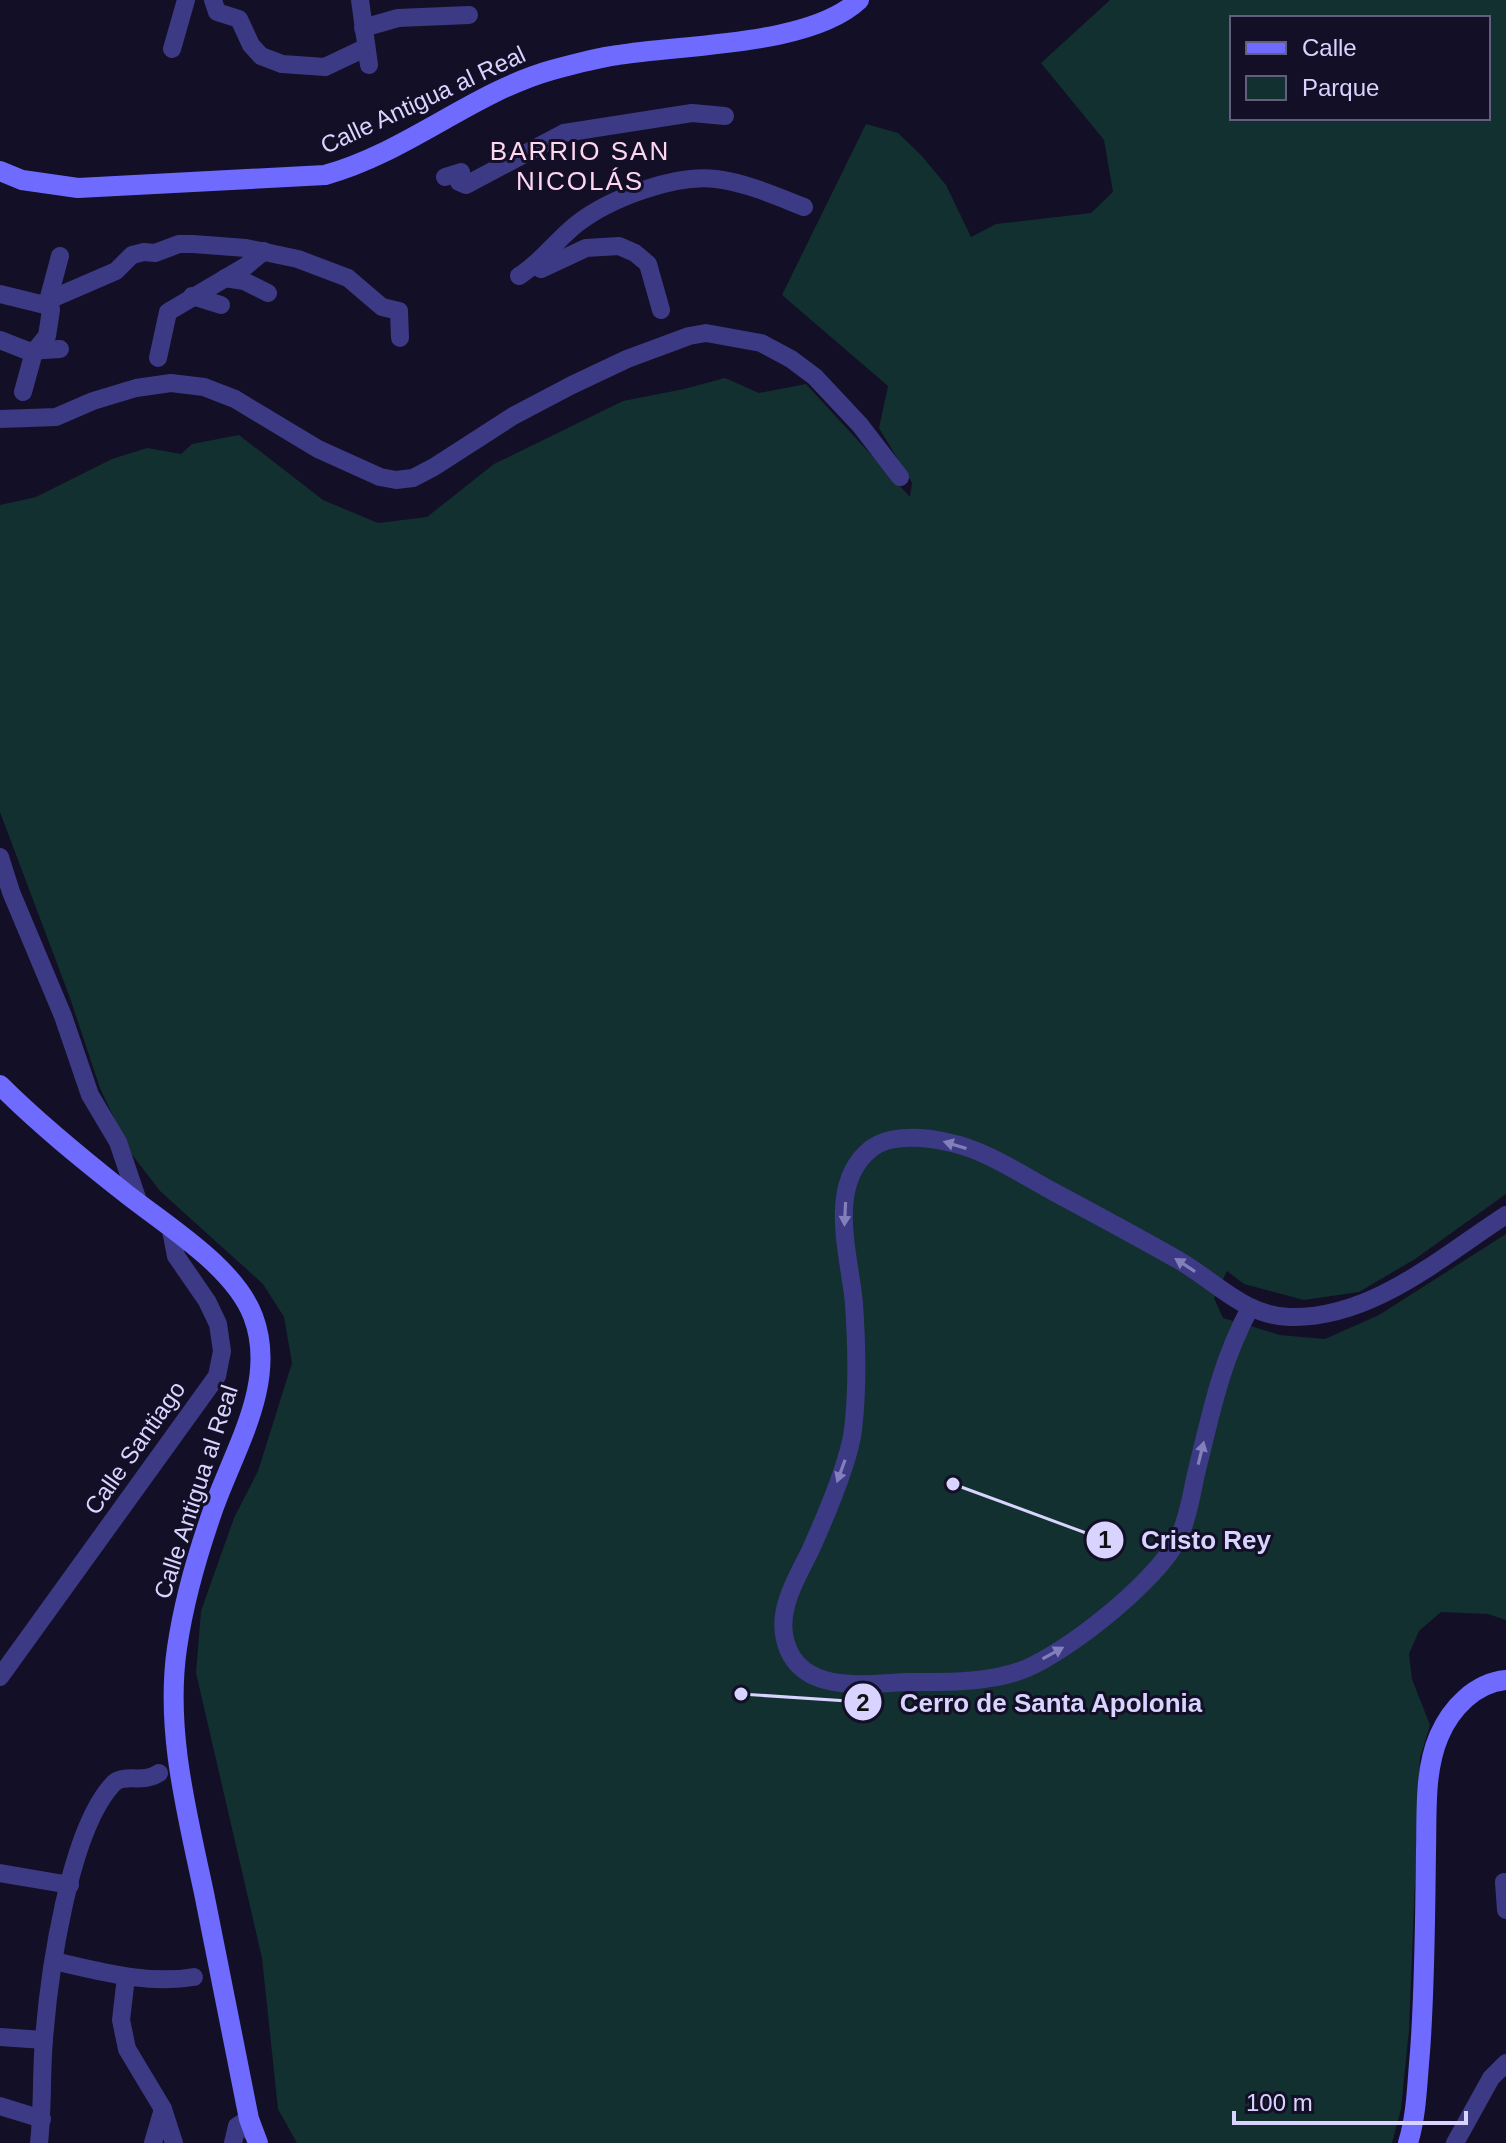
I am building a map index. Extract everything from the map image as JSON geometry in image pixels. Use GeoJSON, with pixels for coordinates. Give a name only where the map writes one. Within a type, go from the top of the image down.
{"type":"FeatureCollection","features":[{"type":"Feature","properties":{"kind":"main road","name":"Calle Antigua al Real"},"geometry":{"type":"LineString","coordinates":[[0,171],[22,180],[78,188],[325,175],[350,168],[519,81],[551,70],[616,55],[780,35],[822,24],[859,0]]}},
{"type":"Feature","properties":{"kind":"main road","name":"Calle Antigua al Real"},"geometry":{"type":"LineString","coordinates":[[0,1085],[44,1129],[212,1262],[244,1297],[253,1316],[262,1358],[260,1381],[252,1411],[196,1560],[176,1650],[175,1689],[178,1769],[249,2119]]}},
{"type":"Feature","properties":{"kind":"main road"},"geometry":{"type":"LineString","coordinates":[[1408,2143],[1416,2096],[1424,1989],[1431,1761],[1439,1735],[1463,1700],[1484,1685],[1506,1680]]}},
{"type":"Feature","properties":{"kind":"main road"},"geometry":{"type":"LineString","coordinates":[[249,2119],[255,2143]]}},
{"type":"Feature","properties":{"kind":"main road"},"geometry":{"type":"LineString","coordinates":[[249,2119],[264,2143]]}},
{"type":"Feature","properties":{"kind":"street"},"geometry":{"type":"LineString","coordinates":[[172,49],[186,0]]}},
{"type":"Feature","properties":{"kind":"street"},"geometry":{"type":"LineString","coordinates":[[213,0],[217,12],[239,19],[251,45],[261,56],[282,64],[325,67],[367,56],[360,0]]}},
{"type":"Feature","properties":{"kind":"street"},"geometry":{"type":"LineString","coordinates":[[363,28],[398,18],[469,15]]}},
{"type":"Feature","properties":{"kind":"street"},"geometry":{"type":"LineString","coordinates":[[445,177],[461,172],[459,182],[466,185],[564,133],[692,113],[725,116]]}},
{"type":"Feature","properties":{"kind":"street"},"geometry":{"type":"LineString","coordinates":[[661,310],[648,264],[635,253],[619,246],[586,248],[519,276],[539,264],[582,220],[654,186],[714,178],[751,187],[804,207]]}},
{"type":"Feature","properties":{"kind":"street"},"geometry":{"type":"LineString","coordinates":[[0,294],[49,303],[116,271],[132,255],[155,253],[179,244],[264,251],[324,268],[355,282],[382,307],[399,311],[400,338]]}},
{"type":"Feature","properties":{"kind":"street"},"geometry":{"type":"LineString","coordinates":[[158,358],[168,312],[264,251]]}},
{"type":"Feature","properties":{"kind":"street"},"geometry":{"type":"LineString","coordinates":[[23,392],[34,352],[47,336],[49,303],[60,256]]}},
{"type":"Feature","properties":{"kind":"street"},"geometry":{"type":"LineString","coordinates":[[225,278],[244,281],[268,293]]}},
{"type":"Feature","properties":{"kind":"street"},"geometry":{"type":"LineString","coordinates":[[192,296],[221,305]]}},
{"type":"Feature","properties":{"kind":"street"},"geometry":{"type":"LineString","coordinates":[[4,419],[56,417],[93,401],[136,388],[171,383],[204,387],[235,399],[318,449],[380,477],[405,479],[434,467],[513,416],[572,385],[627,359],[689,336],[706,333],[761,343],[791,359],[815,377],[860,425],[900,477]]}},
{"type":"Feature","properties":{"kind":"street"},"geometry":{"type":"LineString","coordinates":[[0,340],[34,352],[60,349]]}},
{"type":"Feature","properties":{"kind":"street"},"geometry":{"type":"LineString","coordinates":[[0,857],[11,892],[63,1016],[90,1095],[118,1142],[139,1204]]}},
{"type":"Feature","properties":{"kind":"street"},"geometry":{"type":"LineString","coordinates":[[1250,1308],[1223,1364],[1182,1531],[1158,1568],[1065,1647],[1023,1670],[963,1682],[836,1683],[811,1675],[792,1659],[782,1634],[786,1602],[820,1530],[852,1438],[858,1378],[854,1300],[843,1223],[847,1185],[856,1165],[875,1145],[912,1137],[950,1142],[993,1158],[1186,1264],[1221,1291],[1250,1308],[1287,1317],[1317,1315],[1363,1304],[1399,1285],[1506,1215]]}},
{"type":"Feature","properties":{"kind":"street","name":"Calle Santiago"},"geometry":{"type":"LineString","coordinates":[[0,1677],[217,1376],[222,1351],[218,1324],[207,1301],[176,1256],[171,1230]]}},
{"type":"Feature","properties":{"kind":"street"},"geometry":{"type":"LineString","coordinates":[[39,2143],[44,2040],[54,1961],[70,1885],[89,1820],[116,1781],[125,1777],[140,1780],[159,1773]]}},
{"type":"Feature","properties":{"kind":"street"},"geometry":{"type":"LineString","coordinates":[[0,1873],[70,1885]]}},
{"type":"Feature","properties":{"kind":"street"},"geometry":{"type":"LineString","coordinates":[[1504,1882],[1506,1910]]}},
{"type":"Feature","properties":{"kind":"street"},"geometry":{"type":"LineString","coordinates":[[54,1961],[126,1977],[194,1977]]}},
{"type":"Feature","properties":{"kind":"street"},"geometry":{"type":"LineString","coordinates":[[126,1977],[121,2020],[127,2049],[163,2109],[174,2143]]}},
{"type":"Feature","properties":{"kind":"street"},"geometry":{"type":"LineString","coordinates":[[0,2037],[44,2040]]}},
{"type":"Feature","properties":{"kind":"street"},"geometry":{"type":"LineString","coordinates":[[1455,2143],[1491,2078],[1506,2063]]}},
{"type":"Feature","properties":{"kind":"street"},"geometry":{"type":"LineString","coordinates":[[0,2106],[42,2119]]}},
{"type":"Feature","properties":{"kind":"street"},"geometry":{"type":"LineString","coordinates":[[153,2143],[163,2109]]}},
{"type":"Feature","properties":{"kind":"street"},"geometry":{"type":"LineString","coordinates":[[233,2143],[237,2126],[249,2119]]}},
{"type":"Feature","properties":{"kind":"green space"},"geometry":{"type":"Polygon","coordinates":[[[1110,0],[1506,0],[1506,1194],[1415,1259],[1359,1292],[1304,1300],[1244,1284],[1227,1271],[1214,1298],[1223,1318],[1280,1335],[1325,1339],[1379,1315],[1506,1234],[1506,1620],[1488,1614],[1441,1612],[1419,1631],[1409,1654],[1412,1679],[1430,1725],[1420,1758],[1409,2030],[1401,2109],[1392,2143],[297,2143],[278,2109],[262,1958],[196,1673],[201,1611],[234,1518],[258,1471],[292,1363],[284,1317],[263,1284],[160,1191],[130,1152],[100,1088],[70,998],[0,812],[0,505],[36,497],[112,459],[147,448],[181,454],[192,444],[239,435],[323,500],[378,523],[427,517],[494,464],[623,401],[725,378],[759,393],[806,384],[910,497],[912,483],[879,428],[888,386],[782,295],[866,124],[898,133],[921,155],[946,185],[971,237],[996,224],[1091,213],[1113,192],[1104,140],[1041,63],[1110,0]]]}},
{"type":"Feature","properties":{"kind":"place","name":"Cristo Rey"},"geometry":{"type":"Point","coordinates":[953,1484]}},
{"type":"Feature","properties":{"kind":"place","name":"Cerro de Santa Apolonia"},"geometry":{"type":"Point","coordinates":[741,1694]}},
{"type":"Feature","properties":{"kind":"district","name":"BARRIO SAN NICOLÁS"},"geometry":{"type":"Point","coordinates":[580,166]}}]}
